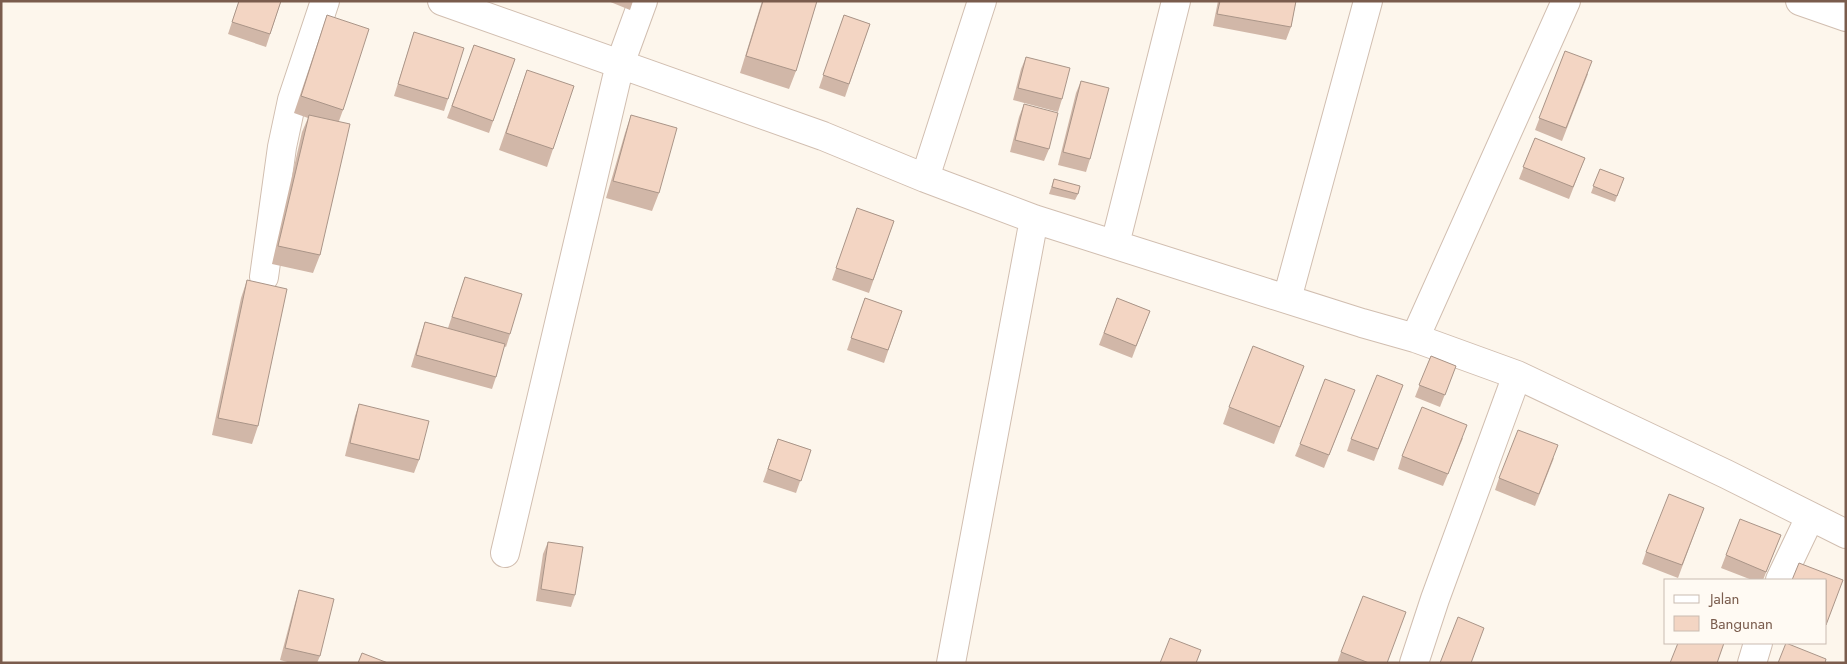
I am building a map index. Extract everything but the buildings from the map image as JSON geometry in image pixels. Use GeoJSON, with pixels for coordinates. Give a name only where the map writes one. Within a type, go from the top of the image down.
{"type":"FeatureCollection","features":[{"type":"Feature","properties":{"kind":"street"},"geometry":{"type":"LineString","coordinates":[[264,277],[282,147],[292,100],[325,1]]}},
{"type":"Feature","properties":{"kind":"street"},"geometry":{"type":"LineString","coordinates":[[442,1],[823,136],[925,178],[1034,219],[1415,338],[1517,375],[1726,474],[1846,534]]}},
{"type":"Feature","properties":{"kind":"street"},"geometry":{"type":"LineString","coordinates":[[505,553],[620,64],[643,1]]}},
{"type":"Feature","properties":{"kind":"street"},"geometry":{"type":"LineString","coordinates":[[925,178],[982,1]]}},
{"type":"Feature","properties":{"kind":"street"},"geometry":{"type":"LineString","coordinates":[[1114,244],[1176,1]]}},
{"type":"Feature","properties":{"kind":"street"},"geometry":{"type":"LineString","coordinates":[[1287,299],[1368,1]]}},
{"type":"Feature","properties":{"kind":"street"},"geometry":{"type":"LineString","coordinates":[[1415,338],[1566,1]]}},
{"type":"Feature","properties":{"kind":"street"},"geometry":{"type":"LineString","coordinates":[[1800,1],[1846,17]]}},
{"type":"Feature","properties":{"kind":"street"},"geometry":{"type":"LineString","coordinates":[[951,663],[1034,219]]}},
{"type":"Feature","properties":{"kind":"street"},"geometry":{"type":"LineString","coordinates":[[1414,663],[1517,375]]}},
{"type":"Feature","properties":{"kind":"street"},"geometry":{"type":"LineString","coordinates":[[1780,579],[1810,517]]}},
{"type":"Feature","properties":{"kind":"street"},"geometry":{"type":"LineString","coordinates":[[1752,663],[1758,644]]}}]}
